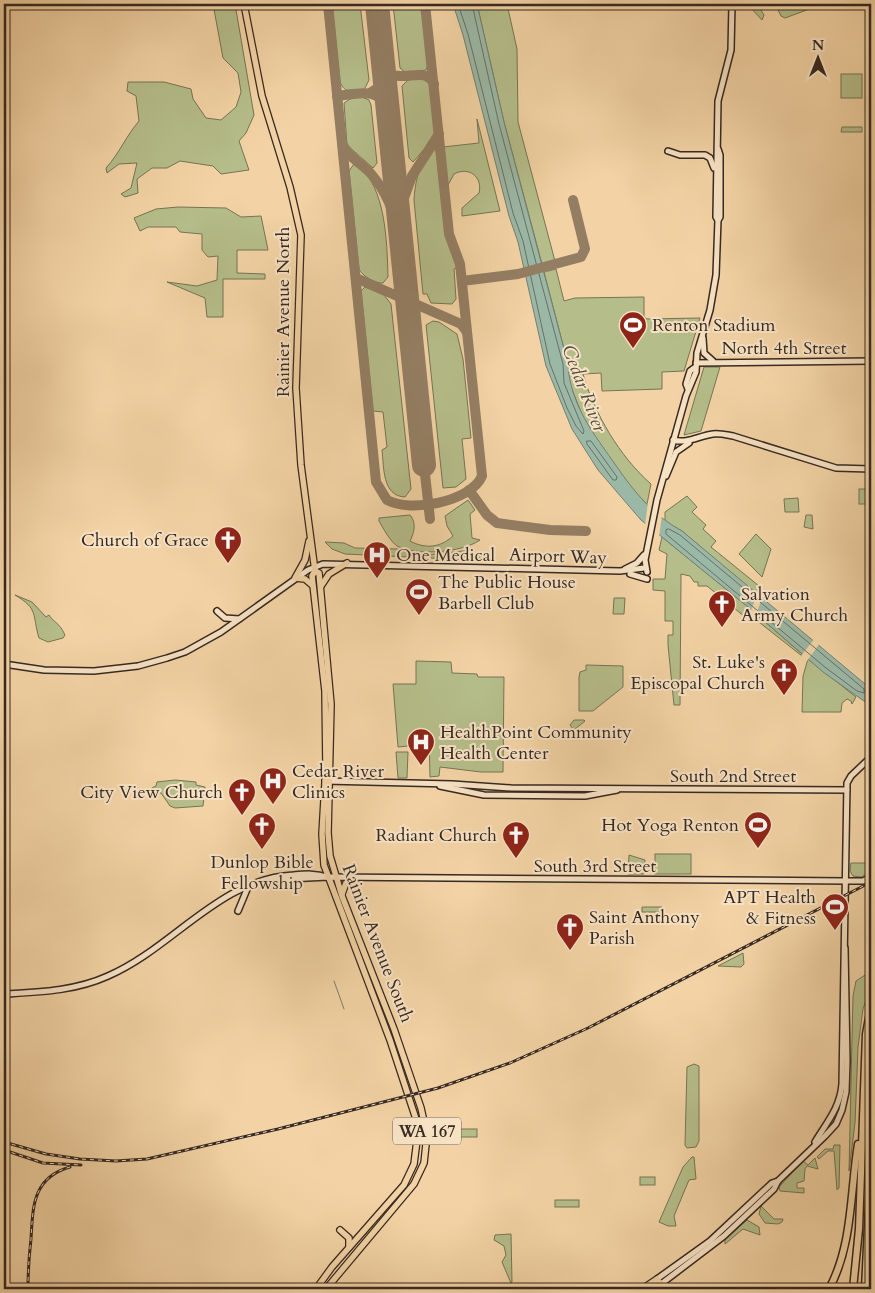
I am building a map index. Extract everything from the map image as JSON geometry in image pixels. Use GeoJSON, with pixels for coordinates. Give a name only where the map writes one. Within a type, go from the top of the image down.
{"type":"FeatureCollection","features":[{"type":"Feature","properties":{"kind":"highway"},"geometry":{"type":"LineString","coordinates":[[853,1289],[859,1229],[866,1034],[871,1007]]}},
{"type":"Feature","properties":{"kind":"highway"},"geometry":{"type":"LineString","coordinates":[[829,1289],[836,1274],[848,1231],[862,1120]]}},
{"type":"Feature","properties":{"kind":"highway"},"geometry":{"type":"LineString","coordinates":[[864,1289],[871,1161]]}},
{"type":"Feature","properties":{"kind":"main road","name":"Rainier Avenue North"},"geometry":{"type":"LineString","coordinates":[[244,4],[262,96],[290,188],[301,235],[296,380],[300,459],[315,569]]}},
{"type":"Feature","properties":{"kind":"main road"},"geometry":{"type":"LineString","coordinates":[[718,220],[716,217],[716,172],[718,100],[731,50],[732,4]]}},
{"type":"Feature","properties":{"kind":"main road"},"geometry":{"type":"LineString","coordinates":[[646,567],[656,504],[688,389],[686,384],[690,371],[702,354],[716,275],[718,220],[720,216],[720,155],[718,149]]}},
{"type":"Feature","properties":{"kind":"main road"},"geometry":{"type":"LineString","coordinates":[[668,151],[680,155],[707,156],[716,172]]}},
{"type":"Feature","properties":{"kind":"main road"},"geometry":{"type":"LineString","coordinates":[[704,340],[704,353],[709,359],[716,362]]}},
{"type":"Feature","properties":{"kind":"main road","name":"North 4th Street"},"geometry":{"type":"LineString","coordinates":[[696,363],[871,362]]}},
{"type":"Feature","properties":{"kind":"main road"},"geometry":{"type":"LineString","coordinates":[[673,440],[684,442],[712,434],[733,436],[836,468],[871,468]]}},
{"type":"Feature","properties":{"kind":"main road"},"geometry":{"type":"LineString","coordinates":[[658,497],[676,452],[681,447],[702,437]]}},
{"type":"Feature","properties":{"kind":"main road"},"geometry":{"type":"LineString","coordinates":[[295,578],[305,560],[310,536]]}},
{"type":"Feature","properties":{"kind":"main road"},"geometry":{"type":"LineString","coordinates":[[620,571],[637,564],[648,551]]}},
{"type":"Feature","properties":{"kind":"main road"},"geometry":{"type":"LineString","coordinates":[[321,586],[329,574],[347,563]]}},
{"type":"Feature","properties":{"kind":"main road","name":"Airport Way"},"geometry":{"type":"LineString","coordinates":[[315,569],[347,563],[620,571]]}},
{"type":"Feature","properties":{"kind":"main road"},"geometry":{"type":"LineString","coordinates":[[620,571],[646,567]]}},
{"type":"Feature","properties":{"kind":"main road"},"geometry":{"type":"LineString","coordinates":[[630,574],[646,567]]}},
{"type":"Feature","properties":{"kind":"main road"},"geometry":{"type":"LineString","coordinates":[[4,664],[38,670],[94,671],[138,666],[185,652],[221,632],[295,578],[315,569]]}},
{"type":"Feature","properties":{"kind":"main road","name":"Rainier Avenue South"},"geometry":{"type":"LineString","coordinates":[[316,1289],[349,1247],[397,1194],[408,1178],[414,1164],[418,1132],[415,1116],[390,1040],[328,877],[323,859],[328,781],[330,670],[321,586],[319,573],[315,569],[312,576],[325,683],[328,781],[329,848],[342,896],[393,1023],[425,1121],[427,1140],[422,1170],[414,1184],[326,1289]]}},
{"type":"Feature","properties":{"kind":"main road"},"geometry":{"type":"LineString","coordinates":[[620,571],[646,579]]}},
{"type":"Feature","properties":{"kind":"main road"},"geometry":{"type":"LineString","coordinates":[[295,578],[308,580],[313,587]]}},
{"type":"Feature","properties":{"kind":"main road"},"geometry":{"type":"LineString","coordinates":[[217,611],[225,618],[239,619]]}},
{"type":"Feature","properties":{"kind":"main road"},"geometry":{"type":"LineString","coordinates":[[653,1289],[708,1243],[772,1184],[778,1181],[836,1124],[842,1110],[846,1092],[848,1030],[845,948],[847,790],[848,779],[871,757]]}},
{"type":"Feature","properties":{"kind":"main road","name":"South 2nd Street"},"geometry":{"type":"LineString","coordinates":[[328,781],[484,787],[847,790]]}},
{"type":"Feature","properties":{"kind":"main road","name":"South 2nd Street"},"geometry":{"type":"LineString","coordinates":[[419,783],[484,795],[585,796],[609,793],[620,788]]}},
{"type":"Feature","properties":{"kind":"main road","name":"South 3rd Street"},"geometry":{"type":"LineString","coordinates":[[4,994],[53,991],[79,986],[108,976],[142,959],[222,899],[249,886],[281,875],[320,874],[328,877],[352,878],[846,881],[863,880],[871,877]]}},
{"type":"Feature","properties":{"kind":"main road"},"geometry":{"type":"LineString","coordinates":[[342,896],[346,882],[352,878]]}},
{"type":"Feature","properties":{"kind":"main road"},"geometry":{"type":"LineString","coordinates":[[238,911],[249,886]]}},
{"type":"Feature","properties":{"kind":"main road"},"geometry":{"type":"LineString","coordinates":[[814,1144],[830,1121],[840,1098],[842,1084],[843,957],[845,948]]}},
{"type":"Feature","properties":{"kind":"main road"},"geometry":{"type":"LineString","coordinates":[[340,1230],[348,1236],[349,1247]]}},
{"type":"Feature","properties":{"kind":"main road"},"geometry":{"type":"LineString","coordinates":[[642,1289],[661,1284]]}},
{"type":"Feature","properties":{"kind":"green space"},"geometry":{"type":"Polygon","coordinates":[[[213,4],[235,4],[254,115],[246,133],[239,141],[249,170],[221,174],[213,166],[180,161],[167,168],[152,168],[137,179],[138,193],[125,197],[121,194],[131,188],[137,163],[119,164],[107,173],[106,168],[139,121],[136,96],[127,91],[128,82],[164,82],[191,89],[193,99],[206,118],[221,120],[236,107],[241,92],[238,73],[223,58],[213,4]]]}},
{"type":"Feature","properties":{"kind":"green space"},"geometry":{"type":"Polygon","coordinates":[[[332,4],[360,4],[369,80],[364,90],[347,90],[340,82],[332,4]]]}},
{"type":"Feature","properties":{"kind":"green space"},"geometry":{"type":"Polygon","coordinates":[[[393,4],[423,4],[429,62],[426,70],[406,73],[400,68],[393,4]]]}},
{"type":"Feature","properties":{"kind":"green space"},"geometry":{"type":"Polygon","coordinates":[[[477,4],[507,4],[517,49],[518,122],[555,261],[542,264],[504,122],[477,4]]]}},
{"type":"Feature","properties":{"kind":"green space"},"geometry":{"type":"Polygon","coordinates":[[[750,4],[757,4],[764,15],[762,20],[750,7],[750,4]]]}},
{"type":"Feature","properties":{"kind":"green space"},"geometry":{"type":"Polygon","coordinates":[[[775,4],[823,4],[785,18],[781,16],[775,4]]]}},
{"type":"Feature","properties":{"kind":"green space"},"geometry":{"type":"Polygon","coordinates":[[[841,74],[862,74],[862,98],[841,98],[841,74]]]}},
{"type":"Feature","properties":{"kind":"green space"},"geometry":{"type":"Polygon","coordinates":[[[422,78],[431,85],[436,132],[434,138],[413,162],[409,158],[402,86],[408,80],[422,78]]]}},
{"type":"Feature","properties":{"kind":"green space"},"geometry":{"type":"Polygon","coordinates":[[[362,97],[369,100],[371,105],[377,163],[373,168],[347,145],[344,103],[350,99],[362,97]]]}},
{"type":"Feature","properties":{"kind":"green space"},"geometry":{"type":"Polygon","coordinates":[[[477,119],[500,211],[462,216],[462,208],[479,193],[479,182],[474,174],[465,171],[454,174],[447,187],[443,147],[479,143],[477,119]]]}},
{"type":"Feature","properties":{"kind":"green space"},"geometry":{"type":"Polygon","coordinates":[[[842,127],[862,127],[862,132],[841,132],[842,127]]]}},
{"type":"Feature","properties":{"kind":"green space"},"geometry":{"type":"Polygon","coordinates":[[[436,149],[445,230],[457,268],[454,269],[456,299],[452,304],[431,303],[427,294],[423,294],[414,200],[417,179],[422,165],[430,153],[436,149]]]}},
{"type":"Feature","properties":{"kind":"green space"},"geometry":{"type":"Polygon","coordinates":[[[354,164],[357,164],[367,174],[374,186],[383,216],[388,277],[383,283],[370,279],[359,269],[349,171],[354,164]]]}},
{"type":"Feature","properties":{"kind":"green space"},"geometry":{"type":"Polygon","coordinates":[[[178,207],[226,208],[241,217],[261,216],[268,250],[237,250],[237,273],[265,274],[265,279],[223,279],[223,317],[207,317],[205,298],[167,282],[197,286],[217,280],[218,256],[208,257],[202,250],[202,234],[180,232],[176,227],[148,227],[140,231],[134,218],[156,209],[178,207]]]}},
{"type":"Feature","properties":{"kind":"green space"},"geometry":{"type":"Polygon","coordinates":[[[556,269],[564,301],[575,298],[644,297],[644,317],[647,319],[700,318],[684,371],[662,372],[662,389],[602,391],[601,373],[583,374],[601,419],[629,461],[651,484],[647,504],[634,492],[605,453],[583,417],[569,382],[568,364],[544,272],[556,269]]]}},
{"type":"Feature","properties":{"kind":"green space"},"geometry":{"type":"Polygon","coordinates":[[[365,287],[384,295],[391,304],[411,489],[405,497],[392,492],[384,472],[382,450],[387,447],[383,412],[373,411],[361,291],[365,287]]]}},
{"type":"Feature","properties":{"kind":"green space"},"geometry":{"type":"Polygon","coordinates":[[[433,321],[439,322],[457,334],[463,359],[471,438],[462,439],[466,479],[456,487],[443,488],[426,325],[433,321]]]}},
{"type":"Feature","properties":{"kind":"green space"},"geometry":{"type":"Polygon","coordinates":[[[704,367],[720,367],[701,431],[684,435],[704,367]]]}},
{"type":"Feature","properties":{"kind":"green space"},"geometry":{"type":"Polygon","coordinates":[[[859,489],[871,489],[871,504],[859,504],[859,489]]]}},
{"type":"Feature","properties":{"kind":"green space"},"geometry":{"type":"Polygon","coordinates":[[[687,496],[697,507],[692,512],[706,525],[703,529],[716,541],[711,547],[759,586],[757,595],[682,531],[665,522],[665,512],[687,496]]]}},
{"type":"Feature","properties":{"kind":"green space"},"geometry":{"type":"Polygon","coordinates":[[[798,498],[799,512],[785,512],[784,499],[798,498]]]}},
{"type":"Feature","properties":{"kind":"green space"},"geometry":{"type":"Polygon","coordinates":[[[468,500],[475,510],[470,514],[472,538],[480,540],[462,548],[439,552],[406,549],[394,544],[379,521],[379,518],[410,515],[414,531],[410,541],[427,546],[438,545],[453,536],[447,526],[445,516],[468,500]]]}},
{"type":"Feature","properties":{"kind":"green space"},"geometry":{"type":"Polygon","coordinates":[[[806,515],[812,515],[813,529],[804,527],[806,515]]]}},
{"type":"Feature","properties":{"kind":"green space"},"geometry":{"type":"Polygon","coordinates":[[[756,534],[771,549],[762,577],[739,554],[756,534]]]}},
{"type":"Feature","properties":{"kind":"green space"},"geometry":{"type":"Polygon","coordinates":[[[662,537],[752,610],[749,616],[745,617],[707,586],[698,586],[698,582],[694,582],[690,576],[681,574],[680,705],[674,705],[668,645],[668,635],[673,635],[673,621],[665,621],[665,591],[653,590],[653,579],[665,579],[667,554],[659,550],[662,537]]]}},
{"type":"Feature","properties":{"kind":"green space"},"geometry":{"type":"Polygon","coordinates":[[[325,542],[344,543],[355,548],[398,549],[417,556],[472,550],[473,557],[491,557],[494,561],[345,554],[332,549],[325,542]]]}},
{"type":"Feature","properties":{"kind":"green space"},"geometry":{"type":"Polygon","coordinates":[[[15,595],[32,602],[46,617],[49,615],[63,631],[65,635],[63,638],[48,642],[39,638],[31,609],[28,604],[15,595]]]}},
{"type":"Feature","properties":{"kind":"green space"},"geometry":{"type":"Polygon","coordinates":[[[614,598],[625,598],[624,614],[613,614],[614,598]]]}},
{"type":"Feature","properties":{"kind":"green space"},"geometry":{"type":"Polygon","coordinates":[[[757,615],[802,654],[802,656],[755,619],[757,615]]]}},
{"type":"Feature","properties":{"kind":"green space"},"geometry":{"type":"Polygon","coordinates":[[[808,659],[856,697],[852,704],[847,699],[842,703],[841,712],[802,712],[803,676],[808,659]]]}},
{"type":"Feature","properties":{"kind":"green space"},"geometry":{"type":"Polygon","coordinates":[[[416,661],[451,662],[452,673],[477,674],[478,677],[504,677],[503,772],[481,772],[440,767],[439,776],[430,777],[429,736],[421,736],[418,745],[398,747],[393,684],[416,684],[416,661]]]}},
{"type":"Feature","properties":{"kind":"green space"},"geometry":{"type":"Polygon","coordinates":[[[586,665],[623,666],[623,687],[593,711],[579,711],[579,677],[580,672],[586,670],[586,665]]]}},
{"type":"Feature","properties":{"kind":"green space"},"geometry":{"type":"Polygon","coordinates":[[[574,720],[585,721],[574,730],[570,725],[574,720]]]}},
{"type":"Feature","properties":{"kind":"green space"},"geometry":{"type":"Polygon","coordinates":[[[396,752],[408,752],[407,778],[398,778],[396,752]]]}},
{"type":"Feature","properties":{"kind":"green space"},"geometry":{"type":"Polygon","coordinates":[[[175,780],[196,782],[196,785],[205,787],[203,806],[175,808],[170,806],[161,793],[152,793],[152,788],[156,786],[157,782],[175,780]]]}},
{"type":"Feature","properties":{"kind":"green space"},"geometry":{"type":"Polygon","coordinates":[[[655,854],[691,854],[691,874],[655,874],[655,854]]]}},
{"type":"Feature","properties":{"kind":"green space"},"geometry":{"type":"Polygon","coordinates":[[[629,855],[645,860],[644,874],[628,874],[629,855]]]}},
{"type":"Feature","properties":{"kind":"green space"},"geometry":{"type":"Polygon","coordinates":[[[851,863],[871,863],[871,872],[861,877],[853,876],[850,871],[851,863]]]}},
{"type":"Feature","properties":{"kind":"green space"},"geometry":{"type":"Polygon","coordinates":[[[642,907],[662,907],[661,912],[642,912],[642,907]]]}},
{"type":"Feature","properties":{"kind":"green space"},"geometry":{"type":"Polygon","coordinates":[[[743,953],[744,964],[741,967],[718,966],[743,953]]]}},
{"type":"Feature","properties":{"kind":"green space"},"geometry":{"type":"Polygon","coordinates":[[[871,971],[871,985],[863,1009],[858,1047],[855,1123],[849,1171],[853,996],[856,981],[871,971]]]}},
{"type":"Feature","properties":{"kind":"green space"},"geometry":{"type":"Polygon","coordinates":[[[694,1064],[699,1066],[699,1141],[696,1147],[687,1148],[685,1145],[687,1067],[694,1064]]]}},
{"type":"Feature","properties":{"kind":"green space"},"geometry":{"type":"Polygon","coordinates":[[[458,1129],[477,1129],[477,1137],[458,1137],[458,1129]]]}},
{"type":"Feature","properties":{"kind":"green space"},"geometry":{"type":"Polygon","coordinates":[[[834,1145],[840,1145],[839,1188],[837,1190],[834,1151],[828,1151],[819,1159],[817,1157],[825,1149],[833,1149],[834,1145]]]}},
{"type":"Feature","properties":{"kind":"green space"},"geometry":{"type":"Polygon","coordinates":[[[694,1157],[696,1179],[689,1180],[674,1216],[676,1226],[668,1226],[659,1222],[683,1167],[694,1157]]]}},
{"type":"Feature","properties":{"kind":"green space"},"geometry":{"type":"Polygon","coordinates":[[[815,1158],[818,1169],[807,1166],[804,1181],[797,1183],[797,1188],[804,1188],[804,1193],[780,1191],[779,1187],[803,1161],[808,1165],[815,1158]]]}},
{"type":"Feature","properties":{"kind":"green space"},"geometry":{"type":"Polygon","coordinates":[[[640,1177],[655,1177],[655,1185],[640,1185],[640,1177]]]}},
{"type":"Feature","properties":{"kind":"green space"},"geometry":{"type":"Polygon","coordinates":[[[555,1200],[579,1200],[579,1207],[555,1207],[555,1200]]]}},
{"type":"Feature","properties":{"kind":"green space"},"geometry":{"type":"Polygon","coordinates":[[[761,1206],[774,1219],[783,1219],[782,1222],[778,1224],[765,1223],[759,1214],[761,1206]]]}},
{"type":"Feature","properties":{"kind":"green space"},"geometry":{"type":"Polygon","coordinates":[[[747,1220],[759,1227],[760,1235],[743,1229],[725,1244],[725,1239],[747,1220]]]}},
{"type":"Feature","properties":{"kind":"green space"},"geometry":{"type":"Polygon","coordinates":[[[511,1234],[511,1283],[502,1262],[506,1255],[504,1246],[494,1240],[495,1235],[511,1234]]]}},
{"type":"Feature","properties":{"kind":"water"},"geometry":{"type":"Polygon","coordinates":[[[453,4],[477,4],[504,122],[568,364],[573,393],[585,418],[600,443],[638,495],[654,511],[682,531],[871,689],[871,706],[823,672],[748,607],[641,520],[598,470],[572,429],[546,366],[518,242],[509,216],[463,35],[453,4]]]}},
{"type":"Feature","properties":{"kind":"pier"},"geometry":{"type":"Polygon","coordinates":[[[545,264],[547,271],[524,277],[522,269],[545,264]]]}},
{"type":"Feature","properties":{"kind":"pier"},"geometry":{"type":"Polygon","coordinates":[[[648,502],[662,515],[659,537],[645,526],[648,502]]]}},
{"type":"Feature","properties":{"kind":"pier"},"geometry":{"type":"Polygon","coordinates":[[[758,592],[763,596],[755,617],[750,613],[758,592]]]}},
{"type":"Feature","properties":{"kind":"pier"},"geometry":{"type":"Polygon","coordinates":[[[814,639],[820,643],[807,661],[801,656],[814,639]]]}},
{"type":"Feature","properties":{"kind":"waterway"},"geometry":{"type":"LineString","coordinates":[[334,981],[344,1009]]}},
{"type":"Feature","properties":{"kind":"taxiway"},"geometry":{"type":"LineString","coordinates":[[328,4],[376,482],[387,500],[397,504],[410,505],[439,503],[466,493],[476,485],[482,476],[460,264],[449,234],[425,4]]}},
{"type":"Feature","properties":{"kind":"taxiway"},"geometry":{"type":"LineString","coordinates":[[383,64],[392,75],[426,76],[434,84]]}},
{"type":"Feature","properties":{"kind":"taxiway"},"geometry":{"type":"LineString","coordinates":[[370,93],[381,86],[384,74]]}},
{"type":"Feature","properties":{"kind":"taxiway"},"geometry":{"type":"LineString","coordinates":[[337,96],[360,93],[373,94],[384,102],[387,110]]}},
{"type":"Feature","properties":{"kind":"taxiway"},"geometry":{"type":"LineString","coordinates":[[401,225],[404,198],[412,176],[439,134]]}},
{"type":"Feature","properties":{"kind":"taxiway"},"geometry":{"type":"LineString","coordinates":[[342,143],[347,152],[369,171],[382,189],[393,212],[400,236]]}},
{"type":"Feature","properties":{"kind":"taxiway"},"geometry":{"type":"LineString","coordinates":[[462,281],[518,274],[581,257],[585,249],[573,200]]}},
{"type":"Feature","properties":{"kind":"taxiway"},"geometry":{"type":"LineString","coordinates":[[356,278],[461,324],[467,332]]}},
{"type":"Feature","properties":{"kind":"taxiway"},"geometry":{"type":"LineString","coordinates":[[424,465],[430,519]]}},
{"type":"Feature","properties":{"kind":"taxiway"},"geometry":{"type":"LineString","coordinates":[[469,490],[487,515],[497,523],[550,530],[586,531]]}},
{"type":"Feature","properties":{"kind":"runway"},"geometry":{"type":"LineString","coordinates":[[377,4],[424,465]]}},
{"type":"Feature","properties":{"kind":"railway"},"geometry":{"type":"LineString","coordinates":[[4,1142],[46,1154],[80,1159],[116,1161],[147,1159],[278,1129],[438,1088],[510,1063],[588,1028],[871,882]]}},
{"type":"Feature","properties":{"kind":"railway"},"geometry":{"type":"LineString","coordinates":[[4,1150],[43,1163],[81,1165]]}},
{"type":"Feature","properties":{"kind":"railway"},"geometry":{"type":"LineString","coordinates":[[28,1289],[34,1205],[37,1195],[41,1186],[48,1178],[70,1167]]}},
{"type":"Feature","properties":{"kind":"place","name":"Renton Stadium"},"geometry":{"type":"Point","coordinates":[633,349]}},
{"type":"Feature","properties":{"kind":"place","name":"Church of Grace"},"geometry":{"type":"Point","coordinates":[228,564]}},
{"type":"Feature","properties":{"kind":"place","name":"One Medical"},"geometry":{"type":"Point","coordinates":[377,579]}},
{"type":"Feature","properties":{"kind":"place","name":"The Public House Barbell Club"},"geometry":{"type":"Point","coordinates":[419,616]}},
{"type":"Feature","properties":{"kind":"place","name":"Salvation Army Church"},"geometry":{"type":"Point","coordinates":[722,628]}},
{"type":"Feature","properties":{"kind":"place","name":"St. Luke's Episcopal Church"},"geometry":{"type":"Point","coordinates":[784,696]}},
{"type":"Feature","properties":{"kind":"place","name":"HealthPoint Community Health Center"},"geometry":{"type":"Point","coordinates":[421,766]}},
{"type":"Feature","properties":{"kind":"place","name":"Cedar River Clinics"},"geometry":{"type":"Point","coordinates":[273,805]}},
{"type":"Feature","properties":{"kind":"place","name":"City View Church"},"geometry":{"type":"Point","coordinates":[242,816]}},
{"type":"Feature","properties":{"kind":"place","name":"Hot Yoga Renton"},"geometry":{"type":"Point","coordinates":[758,849]}},
{"type":"Feature","properties":{"kind":"place","name":"Dunlop Bible Fellowship"},"geometry":{"type":"Point","coordinates":[262,850]}},
{"type":"Feature","properties":{"kind":"place","name":"Radiant Church"},"geometry":{"type":"Point","coordinates":[516,859]}},
{"type":"Feature","properties":{"kind":"place","name":"APT Health & Fitness"},"geometry":{"type":"Point","coordinates":[835,931]}},
{"type":"Feature","properties":{"kind":"place","name":"Saint Anthony Parish"},"geometry":{"type":"Point","coordinates":[570,951]}},
{"type":"Feature","properties":{"kind":"water label","name":"Cedar River"},"geometry":{"type":"Point","coordinates":[585,388]}}]}
